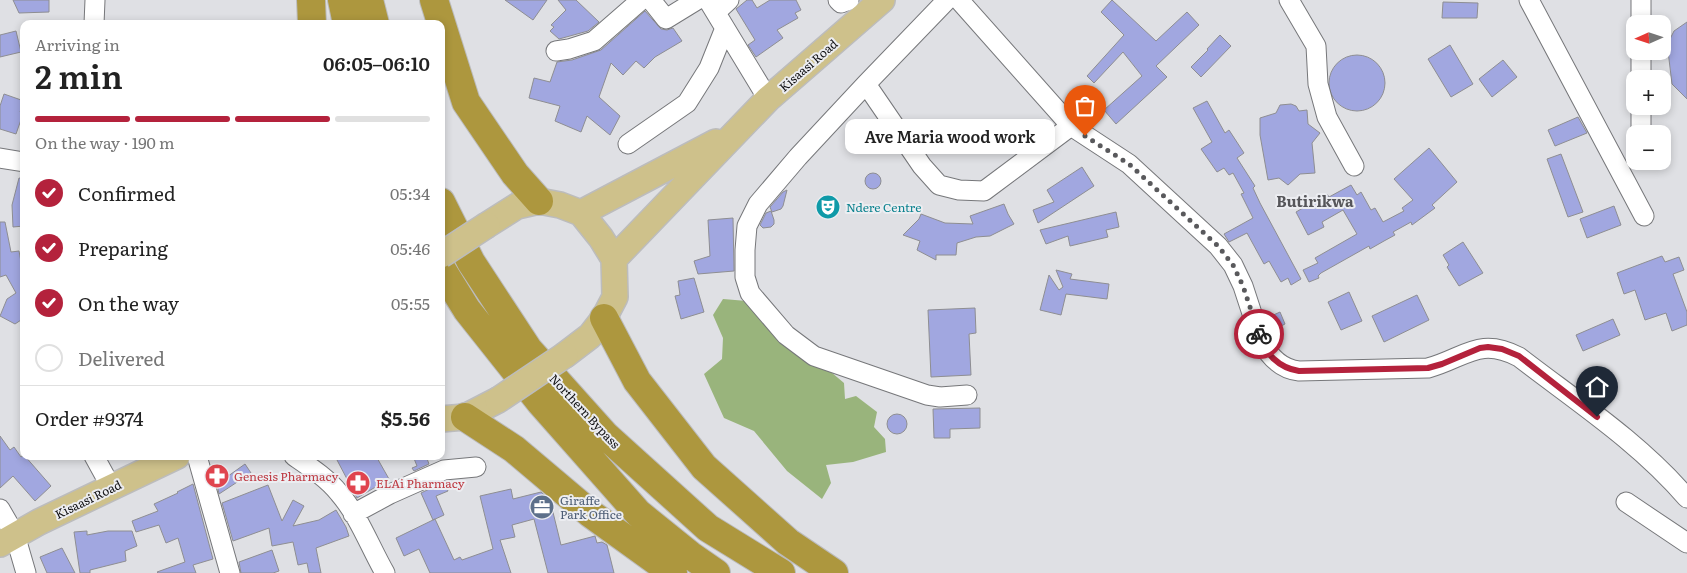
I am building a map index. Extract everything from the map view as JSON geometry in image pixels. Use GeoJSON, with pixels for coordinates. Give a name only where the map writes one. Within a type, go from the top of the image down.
{"type":"FeatureCollection","features":[{"type":"Feature","properties":{"kind":"highway"},"geometry":{"type":"LineString","coordinates":[[311,0],[312,20]]}},
{"type":"Feature","properties":{"kind":"highway"},"geometry":{"type":"LineString","coordinates":[[342,0],[346,20]]}},
{"type":"Feature","properties":{"kind":"highway"},"geometry":{"type":"LineString","coordinates":[[369,0],[374,20]]}},
{"type":"Feature","properties":{"kind":"highway"},"geometry":{"type":"LineString","coordinates":[[434,0],[440,20]]}},
{"type":"Feature","properties":{"kind":"highway"},"geometry":{"type":"LineString","coordinates":[[445,35],[466,102],[515,174],[539,201]]}},
{"type":"Feature","properties":{"kind":"highway","name":"Northern Bypass"},"geometry":{"type":"LineString","coordinates":[[445,210],[471,262],[528,349],[606,436],[708,528],[781,573]]}},
{"type":"Feature","properties":{"kind":"highway","name":"Northern Bypass"},"geometry":{"type":"LineString","coordinates":[[445,274],[467,310],[534,395],[638,513],[690,556],[716,573]]}},
{"type":"Feature","properties":{"kind":"highway"},"geometry":{"type":"LineString","coordinates":[[604,318],[637,381],[704,467],[788,542],[834,573]]}},
{"type":"Feature","properties":{"kind":"highway"},"geometry":{"type":"LineString","coordinates":[[453,418],[514,449],[591,514],[673,573]]}},
{"type":"Feature","properties":{"kind":"main road","name":"Kisaasi Road"},"geometry":{"type":"LineString","coordinates":[[614,259],[768,99],[882,0]]}},
{"type":"Feature","properties":{"kind":"main road","name":"Kisaasi Road"},"geometry":{"type":"LineString","coordinates":[[581,213],[736,131]]}},
{"type":"Feature","properties":{"kind":"main road"},"geometry":{"type":"LineString","coordinates":[[445,251],[517,206],[539,201],[560,205],[581,213],[601,238],[614,259],[614,298],[604,318],[590,336],[498,400],[453,418]]}},
{"type":"Feature","properties":{"kind":"main road","name":"Kisaasi Road"},"geometry":{"type":"LineString","coordinates":[[7,540],[39,522],[168,460]]}},
{"type":"Feature","properties":{"kind":"street"},"geometry":{"type":"LineString","coordinates":[[94,20],[95,0]]}},
{"type":"Feature","properties":{"kind":"street"},"geometry":{"type":"LineString","coordinates":[[556,51],[570,49],[594,40],[641,0]]}},
{"type":"Feature","properties":{"kind":"street"},"geometry":{"type":"LineString","coordinates":[[651,0],[666,19],[697,0]]}},
{"type":"Feature","properties":{"kind":"street"},"geometry":{"type":"LineString","coordinates":[[838,0],[841,3],[849,0]]}},
{"type":"Feature","properties":{"kind":"street"},"geometry":{"type":"LineString","coordinates":[[947,0],[798,157],[758,204],[747,226],[745,277],[750,293],[786,335],[814,356],[927,396],[940,397],[967,394]]}},
{"type":"Feature","properties":{"kind":"street"},"geometry":{"type":"LineString","coordinates":[[959,0],[1071,126],[1129,164],[1218,246],[1233,265],[1243,286],[1260,341],[1269,355],[1283,366],[1299,371],[1428,368],[1480,348],[1502,349],[1519,356],[1644,454],[1666,474],[1687,498]]}},
{"type":"Feature","properties":{"kind":"street"},"geometry":{"type":"LineString","coordinates":[[1289,0],[1316,46],[1318,84],[1327,117],[1354,166]]}},
{"type":"Feature","properties":{"kind":"street"},"geometry":{"type":"LineString","coordinates":[[1529,0],[1644,216]]}},
{"type":"Feature","properties":{"kind":"street"},"geometry":{"type":"LineString","coordinates":[[1641,0],[1641,15]]}},
{"type":"Feature","properties":{"kind":"street"},"geometry":{"type":"LineString","coordinates":[[718,4],[726,28],[768,99]]}},
{"type":"Feature","properties":{"kind":"street"},"geometry":{"type":"LineString","coordinates":[[628,144],[687,103],[709,68],[726,28]]}},
{"type":"Feature","properties":{"kind":"street"},"geometry":{"type":"LineString","coordinates":[[866,84],[922,166],[939,185],[959,190],[984,191],[1071,126]]}},
{"type":"Feature","properties":{"kind":"street"},"geometry":{"type":"LineString","coordinates":[[0,158],[20,161]]}},
{"type":"Feature","properties":{"kind":"street"},"geometry":{"type":"LineString","coordinates":[[96,460],[111,487]]}},
{"type":"Feature","properties":{"kind":"street"},"geometry":{"type":"LineString","coordinates":[[198,460],[230,573]]}},
{"type":"Feature","properties":{"kind":"street"},"geometry":{"type":"LineString","coordinates":[[299,460],[333,487],[348,504],[385,573]]}},
{"type":"Feature","properties":{"kind":"street"},"geometry":{"type":"LineString","coordinates":[[353,514],[390,494],[444,470],[476,467]]}},
{"type":"Feature","properties":{"kind":"street"},"geometry":{"type":"LineString","coordinates":[[1626,502],[1687,543]]}},
{"type":"Feature","properties":{"kind":"street"},"geometry":{"type":"LineString","coordinates":[[0,509],[7,540],[26,573]]}},
{"type":"Feature","properties":{"kind":"green space"},"geometry":{"type":"Polygon","coordinates":[[[723,299],[747,301],[844,383],[845,399],[856,396],[877,412],[874,427],[885,439],[886,452],[853,462],[826,465],[831,483],[822,499],[787,471],[754,431],[724,418],[704,374],[722,359],[723,338],[713,315],[723,299]]]}},
{"type":"Feature","properties":{"kind":"building"},"geometry":{"type":"Polygon","coordinates":[[[13,0],[49,0],[49,12],[19,13],[13,0]]]}},
{"type":"Feature","properties":{"kind":"building"},"geometry":{"type":"Polygon","coordinates":[[[505,0],[547,0],[533,20],[505,0]]]}},
{"type":"Feature","properties":{"kind":"building"},"geometry":{"type":"Polygon","coordinates":[[[558,0],[576,0],[599,22],[588,31],[559,39],[550,31],[554,27],[551,25],[566,10],[558,0]]]}},
{"type":"Feature","properties":{"kind":"building"},"geometry":{"type":"Polygon","coordinates":[[[747,0],[752,0],[757,8],[770,0],[796,0],[801,10],[795,13],[798,18],[777,30],[783,38],[756,57],[748,45],[755,40],[736,9],[747,0]]]}},
{"type":"Feature","properties":{"kind":"building"},"geometry":{"type":"Polygon","coordinates":[[[1112,0],[1156,41],[1187,12],[1199,25],[1156,66],[1167,77],[1116,124],[1104,110],[1142,76],[1123,52],[1094,83],[1087,76],[1124,35],[1101,12],[1112,0]]]}},
{"type":"Feature","properties":{"kind":"building"},"geometry":{"type":"Polygon","coordinates":[[[1443,2],[1478,3],[1477,18],[1442,18],[1443,2]]]}},
{"type":"Feature","properties":{"kind":"building"},"geometry":{"type":"Polygon","coordinates":[[[645,11],[661,29],[673,28],[682,41],[655,57],[644,68],[636,61],[623,75],[611,63],[599,97],[620,116],[610,135],[587,116],[581,132],[555,121],[560,106],[529,98],[534,78],[550,82],[557,62],[572,60],[601,50],[645,11]]]}},
{"type":"Feature","properties":{"kind":"building"},"geometry":{"type":"Polygon","coordinates":[[[1687,22],[1687,99],[1672,84],[1669,60],[1671,60],[1671,37],[1674,31],[1687,22]]]}},
{"type":"Feature","properties":{"kind":"building"},"geometry":{"type":"Polygon","coordinates":[[[16,31],[20,52],[0,57],[0,35],[16,31]]]}},
{"type":"Feature","properties":{"kind":"building"},"geometry":{"type":"Polygon","coordinates":[[[1220,35],[1231,46],[1201,77],[1191,67],[1220,35]]]}},
{"type":"Feature","properties":{"kind":"building"},"geometry":{"type":"Polygon","coordinates":[[[1450,45],[1473,84],[1451,97],[1428,59],[1450,45]]]}},
{"type":"Feature","properties":{"kind":"building"},"geometry":{"type":"Polygon","coordinates":[[[1357,55],[1368,57],[1377,63],[1383,72],[1385,83],[1383,94],[1377,103],[1368,109],[1357,111],[1346,109],[1337,103],[1331,94],[1329,83],[1331,72],[1337,63],[1346,57],[1357,55]]]}},
{"type":"Feature","properties":{"kind":"building"},"geometry":{"type":"Polygon","coordinates":[[[1503,60],[1517,77],[1492,97],[1479,79],[1503,60]]]}},
{"type":"Feature","properties":{"kind":"building"},"geometry":{"type":"Polygon","coordinates":[[[4,94],[20,100],[20,123],[16,134],[0,129],[0,106],[4,94]]]}},
{"type":"Feature","properties":{"kind":"building"},"geometry":{"type":"Polygon","coordinates":[[[1207,101],[1225,133],[1229,130],[1244,153],[1237,158],[1255,186],[1253,188],[1260,203],[1301,279],[1291,285],[1288,278],[1281,282],[1269,261],[1264,264],[1247,233],[1229,242],[1224,234],[1253,218],[1241,194],[1244,193],[1233,173],[1229,175],[1224,168],[1217,172],[1201,149],[1212,142],[1193,108],[1207,101]]]}},
{"type":"Feature","properties":{"kind":"building"},"geometry":{"type":"Polygon","coordinates":[[[1291,104],[1296,106],[1299,111],[1307,110],[1308,124],[1320,133],[1312,143],[1315,173],[1300,174],[1288,185],[1279,178],[1268,180],[1260,135],[1260,118],[1276,113],[1280,105],[1291,104]]]}},
{"type":"Feature","properties":{"kind":"building"},"geometry":{"type":"Polygon","coordinates":[[[1578,117],[1587,133],[1555,146],[1548,130],[1578,117]]]}},
{"type":"Feature","properties":{"kind":"building"},"geometry":{"type":"Polygon","coordinates":[[[1429,148],[1457,182],[1432,205],[1435,208],[1412,225],[1411,222],[1393,232],[1395,235],[1370,249],[1369,246],[1321,273],[1318,276],[1319,278],[1309,282],[1303,270],[1318,263],[1315,258],[1357,234],[1343,210],[1322,222],[1324,227],[1308,235],[1296,212],[1327,194],[1329,197],[1351,185],[1357,195],[1361,192],[1371,210],[1375,208],[1383,222],[1404,211],[1402,208],[1413,200],[1394,179],[1429,148]]]}},
{"type":"Feature","properties":{"kind":"building"},"geometry":{"type":"Polygon","coordinates":[[[1561,154],[1583,212],[1568,217],[1547,159],[1561,154]]]}},
{"type":"Feature","properties":{"kind":"building"},"geometry":{"type":"Polygon","coordinates":[[[1082,167],[1094,186],[1038,223],[1033,210],[1054,202],[1047,190],[1082,167]]]}},
{"type":"Feature","properties":{"kind":"building"},"geometry":{"type":"Polygon","coordinates":[[[873,173],[881,181],[873,189],[865,181],[873,173]]]}},
{"type":"Feature","properties":{"kind":"building"},"geometry":{"type":"Polygon","coordinates":[[[20,178],[20,226],[13,227],[12,205],[20,178]]]}},
{"type":"Feature","properties":{"kind":"building"},"geometry":{"type":"Polygon","coordinates":[[[787,190],[781,209],[772,212],[770,207],[787,190]]]}},
{"type":"Feature","properties":{"kind":"building"},"geometry":{"type":"Polygon","coordinates":[[[1004,204],[1014,224],[990,236],[976,237],[957,243],[956,255],[936,255],[936,260],[917,250],[920,241],[903,235],[919,219],[921,214],[945,223],[973,224],[970,216],[1004,204]]]}},
{"type":"Feature","properties":{"kind":"building"},"geometry":{"type":"Polygon","coordinates":[[[1614,206],[1621,225],[1587,238],[1580,219],[1614,206]]]}},
{"type":"Feature","properties":{"kind":"building"},"geometry":{"type":"Polygon","coordinates":[[[771,211],[774,224],[771,227],[763,228],[760,225],[766,213],[771,211]]]}},
{"type":"Feature","properties":{"kind":"building"},"geometry":{"type":"Polygon","coordinates":[[[1116,212],[1119,227],[1106,230],[1108,237],[1070,246],[1068,236],[1046,244],[1040,230],[1116,212]]]}},
{"type":"Feature","properties":{"kind":"building"},"geometry":{"type":"Polygon","coordinates":[[[733,218],[734,271],[698,274],[694,261],[710,256],[708,220],[733,218]]]}},
{"type":"Feature","properties":{"kind":"building"},"geometry":{"type":"Polygon","coordinates":[[[0,222],[5,222],[11,252],[19,251],[20,256],[20,321],[15,324],[0,316],[7,299],[16,293],[6,275],[0,277],[0,222]]]}},
{"type":"Feature","properties":{"kind":"building"},"geometry":{"type":"Polygon","coordinates":[[[1463,242],[1483,273],[1459,286],[1447,267],[1449,265],[1443,255],[1463,242]]]}},
{"type":"Feature","properties":{"kind":"building"},"geometry":{"type":"Polygon","coordinates":[[[1662,256],[1665,262],[1679,257],[1684,270],[1673,274],[1687,312],[1687,325],[1672,331],[1666,313],[1645,320],[1635,290],[1624,294],[1617,273],[1662,256]]]}},
{"type":"Feature","properties":{"kind":"building"},"geometry":{"type":"Polygon","coordinates":[[[1056,270],[1072,274],[1070,279],[1109,284],[1107,299],[1066,294],[1061,315],[1040,310],[1049,275],[1059,290],[1063,287],[1056,270]]]}},
{"type":"Feature","properties":{"kind":"building"},"geometry":{"type":"Polygon","coordinates":[[[694,278],[704,312],[681,319],[675,296],[680,295],[678,281],[694,278]]]}},
{"type":"Feature","properties":{"kind":"building"},"geometry":{"type":"Polygon","coordinates":[[[1349,292],[1362,321],[1341,330],[1328,302],[1349,292]]]}},
{"type":"Feature","properties":{"kind":"building"},"geometry":{"type":"Polygon","coordinates":[[[1417,295],[1429,320],[1384,342],[1372,316],[1417,295]]]}},
{"type":"Feature","properties":{"kind":"building"},"geometry":{"type":"Polygon","coordinates":[[[975,308],[976,333],[969,334],[971,375],[931,377],[928,310],[975,308]]]}},
{"type":"Feature","properties":{"kind":"building"},"geometry":{"type":"Polygon","coordinates":[[[1280,312],[1285,324],[1273,330],[1267,318],[1280,312]]]}},
{"type":"Feature","properties":{"kind":"building"},"geometry":{"type":"Polygon","coordinates":[[[1613,319],[1620,335],[1583,351],[1576,335],[1613,319]]]}},
{"type":"Feature","properties":{"kind":"building"},"geometry":{"type":"Polygon","coordinates":[[[980,408],[980,428],[950,429],[950,438],[934,438],[933,409],[980,408]]]}},
{"type":"Feature","properties":{"kind":"building"},"geometry":{"type":"Polygon","coordinates":[[[897,414],[904,417],[907,424],[904,431],[897,434],[890,431],[887,424],[890,417],[897,414]]]}},
{"type":"Feature","properties":{"kind":"building"},"geometry":{"type":"Polygon","coordinates":[[[0,436],[10,450],[14,447],[20,456],[20,460],[28,460],[51,486],[35,501],[13,476],[0,488],[0,436]]]}},
{"type":"Feature","properties":{"kind":"building"},"geometry":{"type":"Polygon","coordinates":[[[337,460],[378,460],[389,479],[357,498],[337,460]]]}},
{"type":"Feature","properties":{"kind":"building"},"geometry":{"type":"Polygon","coordinates":[[[415,460],[428,460],[429,464],[414,471],[412,468],[417,466],[415,460]]]}},
{"type":"Feature","properties":{"kind":"building"},"geometry":{"type":"Polygon","coordinates":[[[245,464],[251,473],[219,494],[217,484],[245,464]]]}},
{"type":"Feature","properties":{"kind":"building"},"geometry":{"type":"Polygon","coordinates":[[[444,482],[448,491],[436,496],[444,515],[433,520],[421,493],[444,482]]]}},
{"type":"Feature","properties":{"kind":"building"},"geometry":{"type":"Polygon","coordinates":[[[193,484],[213,559],[193,565],[196,573],[158,573],[185,562],[178,538],[166,543],[159,525],[136,532],[132,521],[158,511],[154,504],[193,484]]]}},
{"type":"Feature","properties":{"kind":"building"},"geometry":{"type":"Polygon","coordinates":[[[268,485],[282,521],[293,500],[304,506],[293,526],[319,520],[336,510],[349,536],[316,548],[321,573],[309,573],[307,563],[298,565],[293,542],[272,546],[269,528],[233,541],[222,503],[268,485]]]}},
{"type":"Feature","properties":{"kind":"building"},"geometry":{"type":"Polygon","coordinates":[[[511,489],[513,499],[541,492],[550,500],[561,545],[595,536],[597,543],[602,542],[607,545],[614,573],[548,573],[534,519],[512,525],[515,537],[500,540],[511,573],[430,573],[419,549],[404,556],[396,538],[435,519],[454,560],[460,557],[462,560],[493,549],[480,496],[511,489]]]}},
{"type":"Feature","properties":{"kind":"building"},"geometry":{"type":"Polygon","coordinates":[[[87,531],[87,535],[108,531],[132,531],[137,546],[125,551],[126,561],[90,570],[90,573],[80,573],[74,532],[87,531]]]}},
{"type":"Feature","properties":{"kind":"building"},"geometry":{"type":"Polygon","coordinates":[[[62,548],[75,573],[47,573],[40,557],[62,548]]]}},
{"type":"Feature","properties":{"kind":"building"},"geometry":{"type":"Polygon","coordinates":[[[272,550],[279,571],[273,573],[241,573],[239,562],[272,550]]]}},
{"type":"Feature","properties":{"kind":"way so far"},"geometry":{"type":"LineString","coordinates":[[1085,136],[1129,164],[1218,246],[1239,276],[1259,334]]}},
{"type":"Feature","properties":{"kind":"place","name":"Ave Maria wood work"},"geometry":{"type":"Point","coordinates":[1085,136]}},
{"type":"Feature","properties":{"kind":"place","name":"Ndere Centre"},"geometry":{"type":"Point","coordinates":[828,207]}},
{"type":"Feature","properties":{"kind":"place","name":"Genesis Pharmacy"},"geometry":{"type":"Point","coordinates":[217,476]}},
{"type":"Feature","properties":{"kind":"place","name":"ELAi Pharmacy"},"geometry":{"type":"Point","coordinates":[358,483]}},
{"type":"Feature","properties":{"kind":"place","name":"Giraffe Park Office"},"geometry":{"type":"Point","coordinates":[542,507]}},
{"type":"Feature","properties":{"kind":"district","name":"Butirikwa"},"geometry":{"type":"Point","coordinates":[1315,200]}},
{"type":"Feature","properties":{"kind":"route"},"geometry":{"type":"LineString","coordinates":[[1259,334],[1260,341],[1269,355],[1283,366],[1299,371],[1428,368],[1480,348],[1495,348],[1519,356],[1597,417]]}}]}
